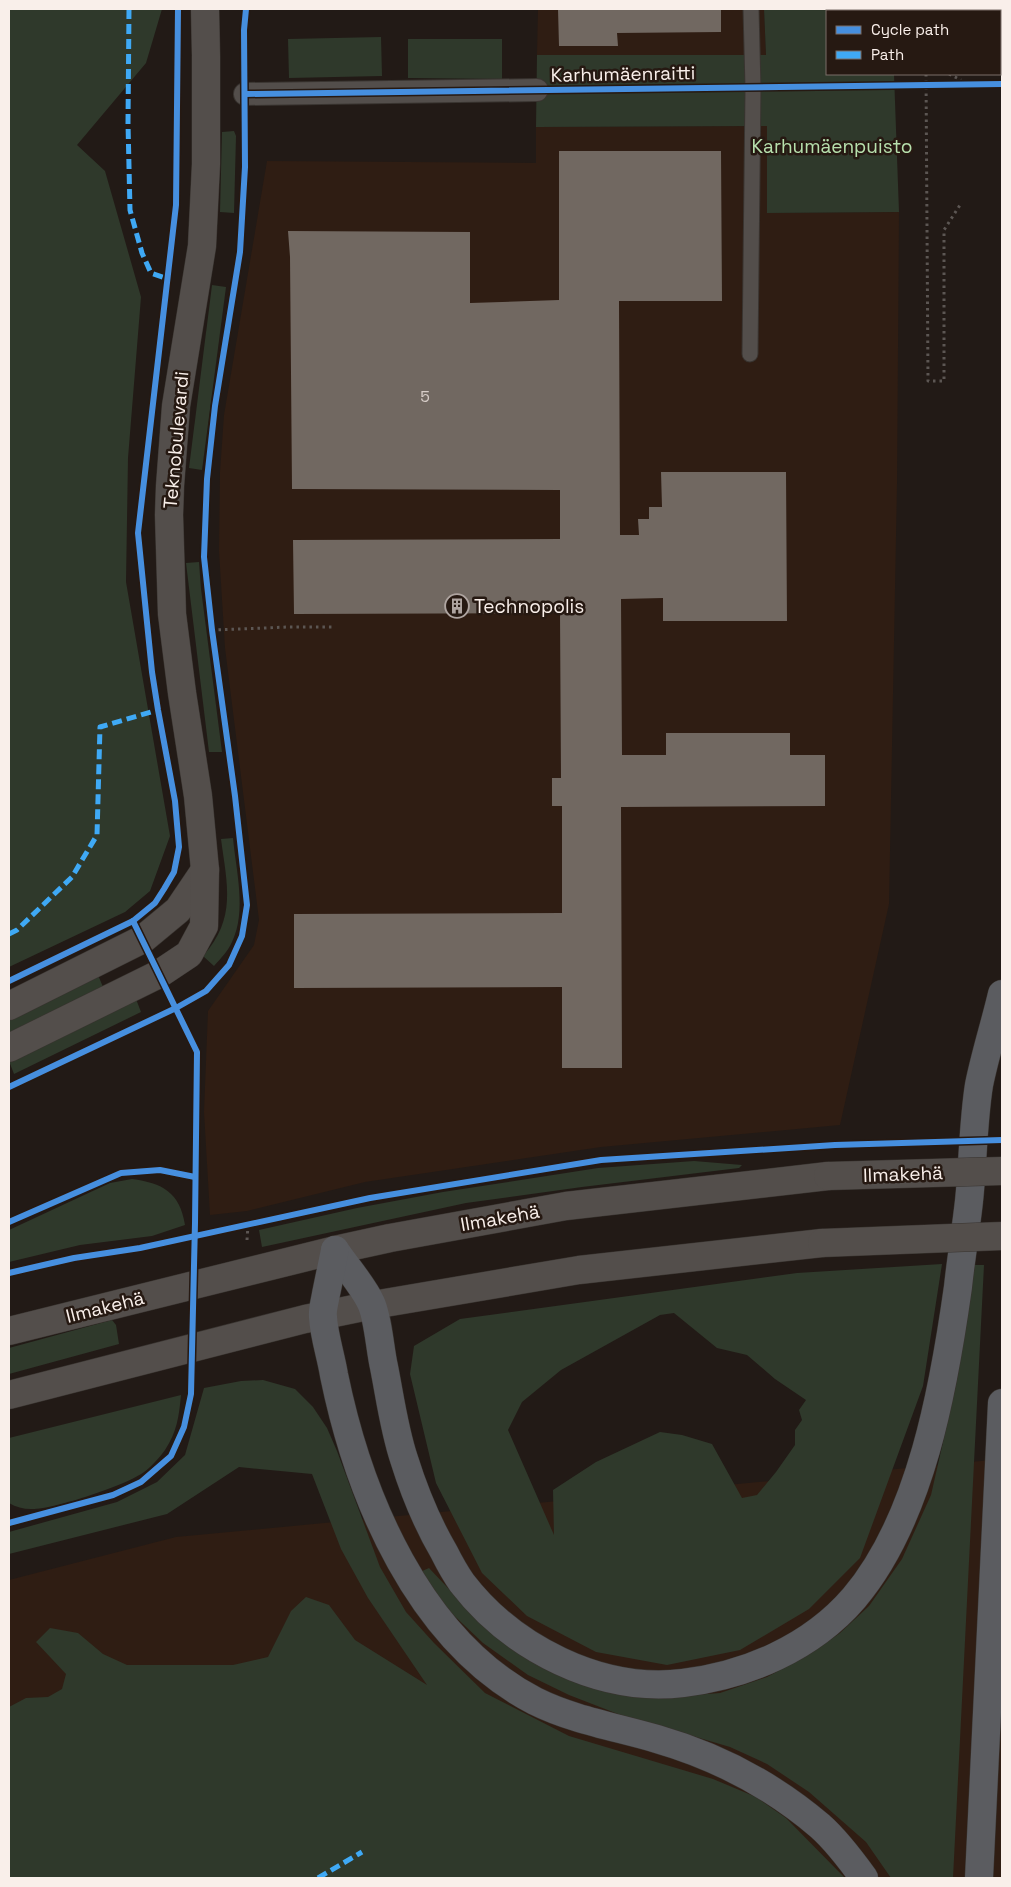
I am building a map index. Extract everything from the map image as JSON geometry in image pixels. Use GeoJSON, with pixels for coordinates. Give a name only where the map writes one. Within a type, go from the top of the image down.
{"type":"FeatureCollection","features":[{"type":"Feature","properties":{"kind":"highway"},"geometry":{"type":"LineString","coordinates":[[335,1250],[372,1305],[403,1457],[431,1529],[460,1581],[485,1609],[519,1637],[553,1658],[592,1673],[627,1682],[667,1685],[710,1680],[745,1670],[793,1648],[828,1623],[854,1598],[884,1554],[905,1510],[928,1441],[948,1355],[969,1202],[979,1087],[1002,994]]}},
{"type":"Feature","properties":{"kind":"highway"},"geometry":{"type":"LineString","coordinates":[[335,1250],[322,1315],[339,1399],[361,1474],[384,1530],[418,1591],[453,1637],[505,1683],[537,1702],[595,1724],[657,1739],[703,1754],[734,1769],[775,1793],[821,1827],[864,1878]]}},
{"type":"Feature","properties":{"kind":"highway"},"geometry":{"type":"LineString","coordinates":[[979,1878],[1002,1403]]}},
{"type":"Feature","properties":{"kind":"main road","name":"Teknobulevardi"},"geometry":{"type":"LineString","coordinates":[[9,1048],[159,974],[189,954],[204,926],[205,870],[198,796],[172,614],[170,486],[176,406],[202,246],[206,164],[205,9]]}},
{"type":"Feature","properties":{"kind":"main road"},"geometry":{"type":"LineString","coordinates":[[9,1006],[143,939],[178,910],[205,870]]}},
{"type":"Feature","properties":{"kind":"main road","name":"Ilmakehä"},"geometry":{"type":"LineString","coordinates":[[9,1331],[335,1250],[566,1206],[828,1176],[1002,1171]]}},
{"type":"Feature","properties":{"kind":"main road"},"geometry":{"type":"LineString","coordinates":[[9,1395],[322,1315],[579,1270],[822,1243],[1002,1236]]}},
{"type":"Feature","properties":{"kind":"street","name":"Karhumäenraitti"},"geometry":{"type":"LineString","coordinates":[[245,94],[537,90]]}},
{"type":"Feature","properties":{"kind":"lane"},"geometry":{"type":"LineString","coordinates":[[750,354],[754,88],[752,9]]}},
{"type":"Feature","properties":{"kind":"path"},"geometry":{"type":"LineString","coordinates":[[926,75],[928,381],[944,381],[944,230],[960,205]]}},
{"type":"Feature","properties":{"kind":"path"},"geometry":{"type":"LineString","coordinates":[[951,75],[962,82]]}},
{"type":"Feature","properties":{"kind":"path"},"geometry":{"type":"LineString","coordinates":[[953,84],[962,82]]}},
{"type":"Feature","properties":{"kind":"path"},"geometry":{"type":"LineString","coordinates":[[916,85],[934,85]]}},
{"type":"Feature","properties":{"kind":"path"},"geometry":{"type":"LineString","coordinates":[[211,620],[213,639]]}},
{"type":"Feature","properties":{"kind":"path"},"geometry":{"type":"LineString","coordinates":[[212,630],[289,626],[335,627]]}},
{"type":"Feature","properties":{"kind":"path"},"geometry":{"type":"LineString","coordinates":[[239,1226],[258,1223]]}},
{"type":"Feature","properties":{"kind":"path"},"geometry":{"type":"LineString","coordinates":[[247,1240],[248,1225]]}},
{"type":"Feature","properties":{"kind":"path"},"geometry":{"type":"LineString","coordinates":[[9,1522],[19,1520]]}},
{"type":"Feature","properties":{"kind":"shaded area"},"geometry":{"type":"Polygon","coordinates":[[[538,9],[764,9],[766,55],[537,55],[538,9]]]}},
{"type":"Feature","properties":{"kind":"shaded area"},"geometry":{"type":"Polygon","coordinates":[[[768,126],[767,213],[899,212],[897,484],[889,904],[840,1125],[601,1147],[365,1182],[247,1211],[210,1215],[204,1112],[208,1011],[254,945],[259,920],[225,648],[219,551],[220,472],[224,415],[267,161],[536,163],[536,127],[768,126]]]}},
{"type":"Feature","properties":{"kind":"shaded area"},"geometry":{"type":"Polygon","coordinates":[[[1002,1459],[1002,1878],[9,1878],[9,1580],[176,1537],[1002,1459]]]}},
{"type":"Feature","properties":{"kind":"green space"},"geometry":{"type":"Polygon","coordinates":[[[9,9],[162,9],[146,63],[77,145],[105,171],[141,297],[128,458],[126,582],[170,836],[150,891],[125,912],[9,967],[9,9]]]}},
{"type":"Feature","properties":{"kind":"green space","name":"Karhumäenpuisto"},"geometry":{"type":"Polygon","coordinates":[[[764,9],[927,9],[826,10],[826,75],[894,75],[899,212],[767,213],[767,126],[536,127],[537,55],[766,55],[764,9]]]}},
{"type":"Feature","properties":{"kind":"green space"},"geometry":{"type":"Polygon","coordinates":[[[381,37],[382,76],[289,78],[288,39],[381,37]]]}},
{"type":"Feature","properties":{"kind":"green space"},"geometry":{"type":"Polygon","coordinates":[[[408,39],[502,39],[502,79],[408,78],[408,39]]]}},
{"type":"Feature","properties":{"kind":"green space"},"geometry":{"type":"Polygon","coordinates":[[[234,131],[236,136],[234,213],[220,212],[222,132],[234,131]]]}},
{"type":"Feature","properties":{"kind":"green space"},"geometry":{"type":"Polygon","coordinates":[[[212,285],[226,287],[202,470],[189,468],[212,285]]]}},
{"type":"Feature","properties":{"kind":"green space"},"geometry":{"type":"Polygon","coordinates":[[[199,562],[222,752],[209,752],[186,563],[199,562]]]}},
{"type":"Feature","properties":{"kind":"green space"},"geometry":{"type":"Polygon","coordinates":[[[233,838],[240,904],[239,917],[230,945],[214,966],[203,956],[214,942],[225,914],[227,886],[221,839],[233,838]]]}},
{"type":"Feature","properties":{"kind":"green space"},"geometry":{"type":"Polygon","coordinates":[[[98,975],[103,987],[9,1034],[9,1018],[98,975]]]}},
{"type":"Feature","properties":{"kind":"green space"},"geometry":{"type":"Polygon","coordinates":[[[136,999],[141,1012],[14,1074],[9,1061],[136,999]]]}},
{"type":"Feature","properties":{"kind":"green space"},"geometry":{"type":"Polygon","coordinates":[[[694,1161],[742,1165],[739,1168],[466,1203],[262,1247],[259,1230],[357,1208],[443,1192],[598,1168],[694,1161]]]}},
{"type":"Feature","properties":{"kind":"green space"},"geometry":{"type":"Polygon","coordinates":[[[132,1179],[152,1183],[168,1191],[179,1204],[185,1225],[152,1236],[80,1245],[9,1262],[9,1230],[110,1183],[132,1179]]]}},
{"type":"Feature","properties":{"kind":"green space"},"geometry":{"type":"Polygon","coordinates":[[[942,1264],[923,1386],[860,1558],[809,1609],[740,1650],[667,1665],[596,1652],[527,1616],[482,1573],[436,1483],[410,1374],[414,1346],[460,1319],[797,1273],[942,1264]],[[674,1313],[660,1315],[561,1370],[522,1402],[508,1430],[554,1535],[553,1490],[596,1462],[660,1432],[682,1435],[712,1444],[742,1498],[757,1495],[795,1445],[795,1430],[802,1420],[799,1410],[806,1400],[775,1379],[747,1355],[717,1348],[674,1313]]]}},
{"type":"Feature","properties":{"kind":"green space"},"geometry":{"type":"Polygon","coordinates":[[[975,1265],[984,1265],[953,1878],[891,1878],[866,1842],[809,1792],[767,1764],[730,1747],[618,1714],[569,1695],[528,1675],[483,1643],[444,1606],[420,1572],[429,1568],[481,1623],[668,1697],[720,1693],[767,1677],[808,1655],[840,1633],[869,1606],[902,1559],[931,1495],[956,1385],[975,1265]]]}},
{"type":"Feature","properties":{"kind":"green space"},"geometry":{"type":"Polygon","coordinates":[[[112,1320],[116,1325],[119,1344],[9,1374],[9,1348],[112,1320]]]}},
{"type":"Feature","properties":{"kind":"green space"},"geometry":{"type":"Polygon","coordinates":[[[263,1380],[295,1389],[313,1407],[327,1428],[337,1451],[380,1567],[406,1612],[434,1643],[485,1693],[569,1736],[713,1779],[756,1797],[786,1818],[845,1878],[9,1878],[9,1707],[26,1698],[48,1697],[62,1689],[66,1674],[36,1642],[50,1628],[78,1633],[103,1654],[127,1665],[233,1665],[268,1657],[291,1611],[306,1597],[329,1605],[355,1640],[427,1685],[368,1598],[341,1549],[312,1474],[239,1467],[167,1514],[9,1554],[9,1532],[117,1502],[157,1482],[185,1455],[204,1388],[241,1381],[263,1380]]]}},
{"type":"Feature","properties":{"kind":"green space"},"geometry":{"type":"Polygon","coordinates":[[[181,1395],[178,1417],[172,1437],[161,1456],[144,1472],[106,1490],[55,1505],[28,1509],[9,1503],[9,1438],[181,1395]]]}},
{"type":"Feature","properties":{"kind":"building"},"geometry":{"type":"Polygon","coordinates":[[[558,9],[721,9],[721,32],[617,33],[618,46],[559,46],[558,9]]]}},
{"type":"Feature","properties":{"kind":"building","name":"Technopolis"},"geometry":{"type":"Polygon","coordinates":[[[559,151],[721,151],[722,301],[619,301],[620,535],[639,535],[638,519],[649,519],[649,507],[662,507],[661,472],[786,472],[787,621],[663,621],[663,598],[621,599],[622,755],[666,755],[666,733],[790,733],[790,755],[825,755],[825,806],[621,807],[622,1068],[562,1068],[562,987],[294,988],[294,914],[562,913],[562,806],[552,806],[552,778],[561,778],[560,613],[294,614],[293,540],[560,539],[560,490],[292,489],[290,257],[288,231],[470,232],[470,303],[559,300],[559,151]]]}},
{"type":"Feature","properties":{"kind":"marked path"},"geometry":{"type":"LineString","coordinates":[[129,9],[128,123],[130,210],[142,253],[151,273],[168,279]]}},
{"type":"Feature","properties":{"kind":"marked path"},"geometry":{"type":"LineString","coordinates":[[9,934],[17,930],[72,877],[97,835],[100,727],[158,710]]}},
{"type":"Feature","properties":{"kind":"marked path"},"geometry":{"type":"LineString","coordinates":[[318,1878],[362,1852]]}},
{"type":"Feature","properties":{"kind":"cycle path"},"geometry":{"type":"LineString","coordinates":[[9,981],[133,921],[155,903],[164,889],[174,872],[179,847],[175,801],[152,672],[138,533],[176,205],[178,9]]}},
{"type":"Feature","properties":{"kind":"cycle path"},"geometry":{"type":"LineString","coordinates":[[9,1087],[176,1008],[206,991],[229,965],[242,936],[247,905],[204,557],[207,479],[215,406],[240,252],[245,167],[244,30],[246,9]]}},
{"type":"Feature","properties":{"kind":"cycle path"},"geometry":{"type":"LineString","coordinates":[[245,94],[1002,84]]}},
{"type":"Feature","properties":{"kind":"cycle path"},"geometry":{"type":"LineString","coordinates":[[9,1523],[113,1495],[141,1482],[171,1456],[184,1427],[191,1394],[197,1052],[133,921]]}},
{"type":"Feature","properties":{"kind":"cycle path"},"geometry":{"type":"LineString","coordinates":[[9,1273],[74,1258],[140,1248],[370,1198],[601,1160],[835,1145],[1002,1140]]}},
{"type":"Feature","properties":{"kind":"cycle path"},"geometry":{"type":"LineString","coordinates":[[9,1222],[121,1173],[160,1170],[195,1177]]}},
{"type":"Feature","properties":{"kind":"place","name":"Technopolis"},"geometry":{"type":"Point","coordinates":[457,606]}}]}
